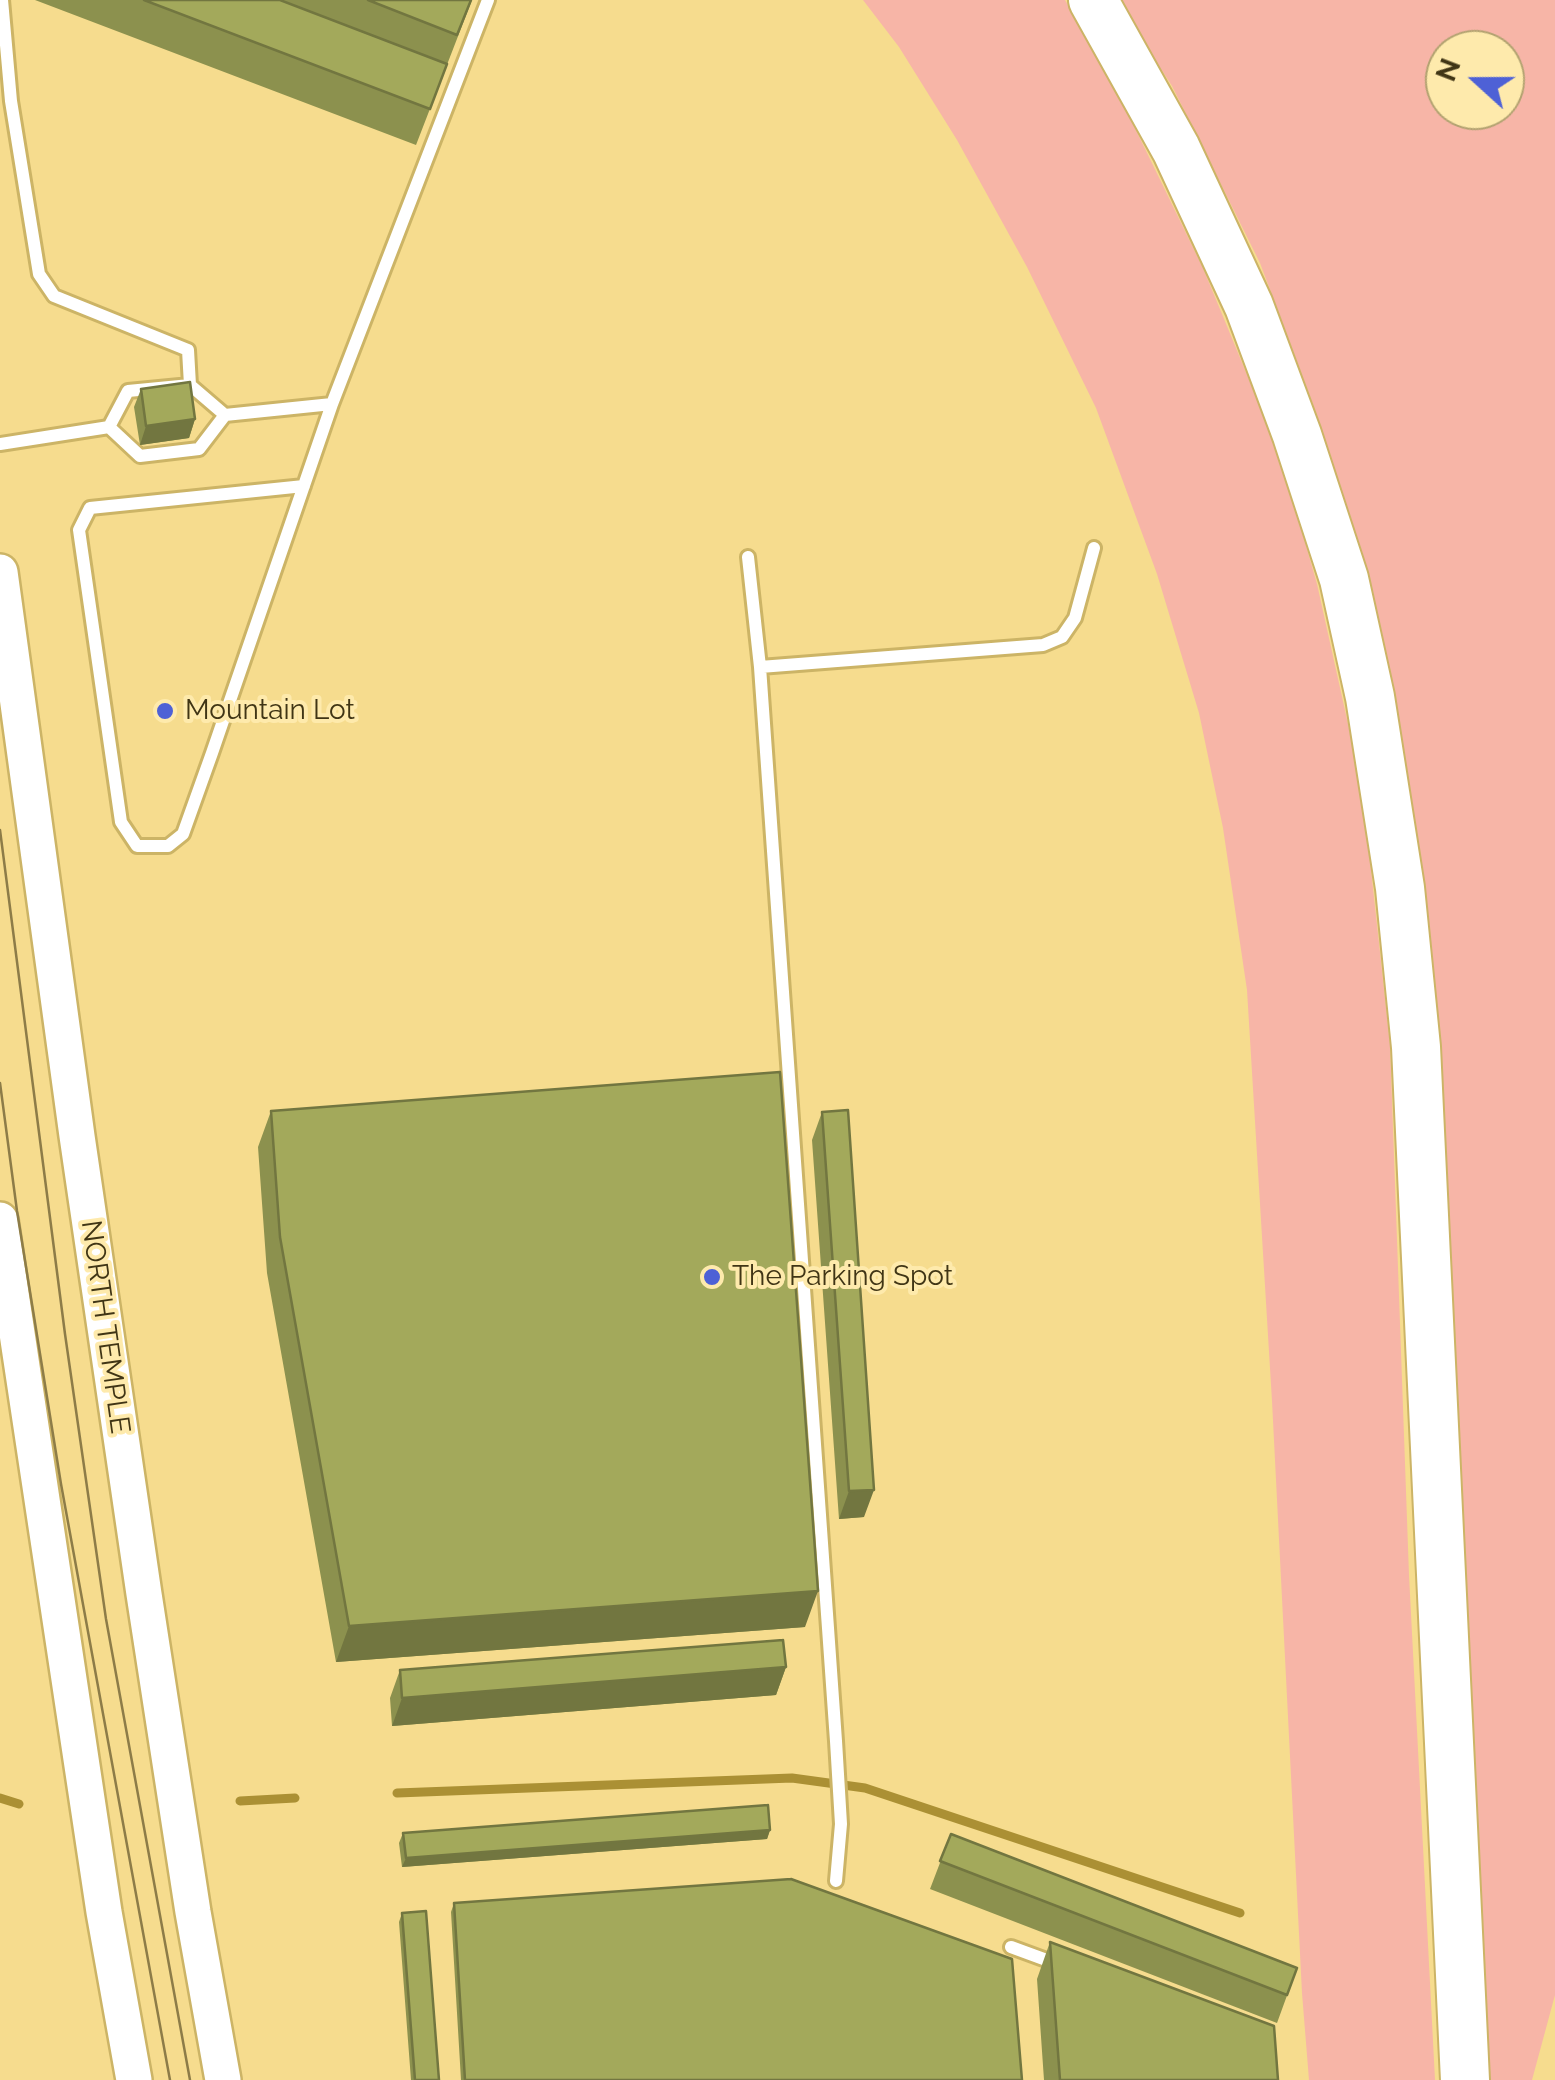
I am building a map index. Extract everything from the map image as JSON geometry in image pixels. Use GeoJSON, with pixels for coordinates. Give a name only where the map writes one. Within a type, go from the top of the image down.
{"type":"FeatureCollection","features":[{"type":"Feature","properties":{"kind":"highway"},"geometry":{"type":"LineString","coordinates":[[1093,0],[1176,149],[1249,306],[1298,435],[1344,579],[1370,696],[1400,888],[1416,1047],[1465,2080]]}},
{"type":"Feature","properties":{"kind":"main road","name":"NORTH TEMPLE"},"geometry":{"type":"LineString","coordinates":[[0,572],[76,1136],[138,1556],[223,2080]]}},
{"type":"Feature","properties":{"kind":"main road"},"geometry":{"type":"LineString","coordinates":[[0,1220],[101,1892],[134,2080]]}},
{"type":"Feature","properties":{"kind":"lane"},"geometry":{"type":"LineString","coordinates":[[2,0],[11,101],[39,274],[54,296],[188,350],[190,384],[224,416]]}},
{"type":"Feature","properties":{"kind":"lane"},"geometry":{"type":"LineString","coordinates":[[304,486],[90,508],[78,530],[121,822],[137,846],[168,846],[183,834],[304,486],[332,404],[488,0]]}},
{"type":"Feature","properties":{"kind":"lane"},"geometry":{"type":"LineString","coordinates":[[109,426],[128,391],[190,384]]}},
{"type":"Feature","properties":{"kind":"lane"},"geometry":{"type":"LineString","coordinates":[[109,426],[140,456],[172,453],[199,449],[224,416],[332,404]]}},
{"type":"Feature","properties":{"kind":"lane"},"geometry":{"type":"LineString","coordinates":[[0,444],[109,426]]}},
{"type":"Feature","properties":{"kind":"lane"},"geometry":{"type":"LineString","coordinates":[[760,667],[1043,645],[1062,637],[1075,618],[1094,548]]}},
{"type":"Feature","properties":{"kind":"lane"},"geometry":{"type":"LineString","coordinates":[[748,556],[760,667],[836,1741],[841,1824],[836,1881]]}},
{"type":"Feature","properties":{"kind":"lane"},"geometry":{"type":"LineString","coordinates":[[1011,1946],[1066,1967]]}},
{"type":"Feature","properties":{"kind":"shaded area"},"geometry":{"type":"Polygon","coordinates":[[[863,0],[1065,0],[1114,85],[1203,268],[1281,457],[1317,584],[1362,787],[1390,1044],[1409,1575],[1435,2080],[1309,2080],[1247,990],[1223,828],[1199,713],[1157,574],[1096,408],[1027,267],[957,140],[899,47],[863,0]]]}},
{"type":"Feature","properties":{"kind":"shaded area"},"geometry":{"type":"Polygon","coordinates":[[[1116,0],[1555,0],[1555,1995],[1532,2080],[1477,2080],[1441,1107],[1421,863],[1396,701],[1364,566],[1317,415],[1260,263],[1172,86],[1116,0]]]}},
{"type":"Feature","properties":{"kind":"building"},"geometry":{"type":"Polygon","coordinates":[[[144,0],[280,0],[447,64],[430,109],[144,0]]]}},
{"type":"Feature","properties":{"kind":"building"},"geometry":{"type":"Polygon","coordinates":[[[368,0],[471,0],[457,35],[368,0]]]}},
{"type":"Feature","properties":{"kind":"building"},"geometry":{"type":"Polygon","coordinates":[[[190,382],[195,419],[146,426],[141,389],[190,382]]]}},
{"type":"Feature","properties":{"kind":"building"},"geometry":{"type":"Polygon","coordinates":[[[780,1072],[818,1591],[349,1626],[280,1237],[271,1111],[780,1072]]]}},
{"type":"Feature","properties":{"kind":"building"},"geometry":{"type":"Polygon","coordinates":[[[848,1110],[874,1490],[849,1491],[822,1112],[848,1110]]]}},
{"type":"Feature","properties":{"kind":"building"},"geometry":{"type":"Polygon","coordinates":[[[783,1640],[786,1667],[402,1698],[400,1670],[783,1640]]]}},
{"type":"Feature","properties":{"kind":"building"},"geometry":{"type":"Polygon","coordinates":[[[768,1805],[770,1830],[406,1858],[403,1833],[768,1805]]]}},
{"type":"Feature","properties":{"kind":"building"},"geometry":{"type":"Polygon","coordinates":[[[951,1834],[1297,1968],[1287,1995],[940,1861],[951,1834]]]}},
{"type":"Feature","properties":{"kind":"building"},"geometry":{"type":"Polygon","coordinates":[[[791,1879],[1012,1959],[1022,2080],[465,2080],[454,1903],[791,1879]]]}},
{"type":"Feature","properties":{"kind":"building"},"geometry":{"type":"Polygon","coordinates":[[[426,1911],[439,2080],[415,2080],[402,1913],[426,1911]]]}},
{"type":"Feature","properties":{"kind":"building"},"geometry":{"type":"Polygon","coordinates":[[[1050,1942],[1274,2026],[1278,2080],[1060,2080],[1050,1942]]]}},
{"type":"Feature","properties":{"kind":"waterway"},"geometry":{"type":"LineString","coordinates":[[397,1793],[792,1778],[865,1788],[1240,1913]]}},
{"type":"Feature","properties":{"kind":"waterway"},"geometry":{"type":"LineString","coordinates":[[0,1798],[19,1804]]}},
{"type":"Feature","properties":{"kind":"waterway"},"geometry":{"type":"LineString","coordinates":[[240,1801],[295,1798]]}},
{"type":"Feature","properties":{"kind":"tram line"},"geometry":{"type":"LineString","coordinates":[[0,830],[106,1619],[190,2080]]}},
{"type":"Feature","properties":{"kind":"tram line"},"geometry":{"type":"LineString","coordinates":[[0,1083],[61,1484],[170,2080]]}},
{"type":"Feature","properties":{"kind":"place","name":"Mountain Lot"},"geometry":{"type":"Point","coordinates":[165,711]}},
{"type":"Feature","properties":{"kind":"place","name":"The Parking Spot"},"geometry":{"type":"Point","coordinates":[712,1277]}}]}
